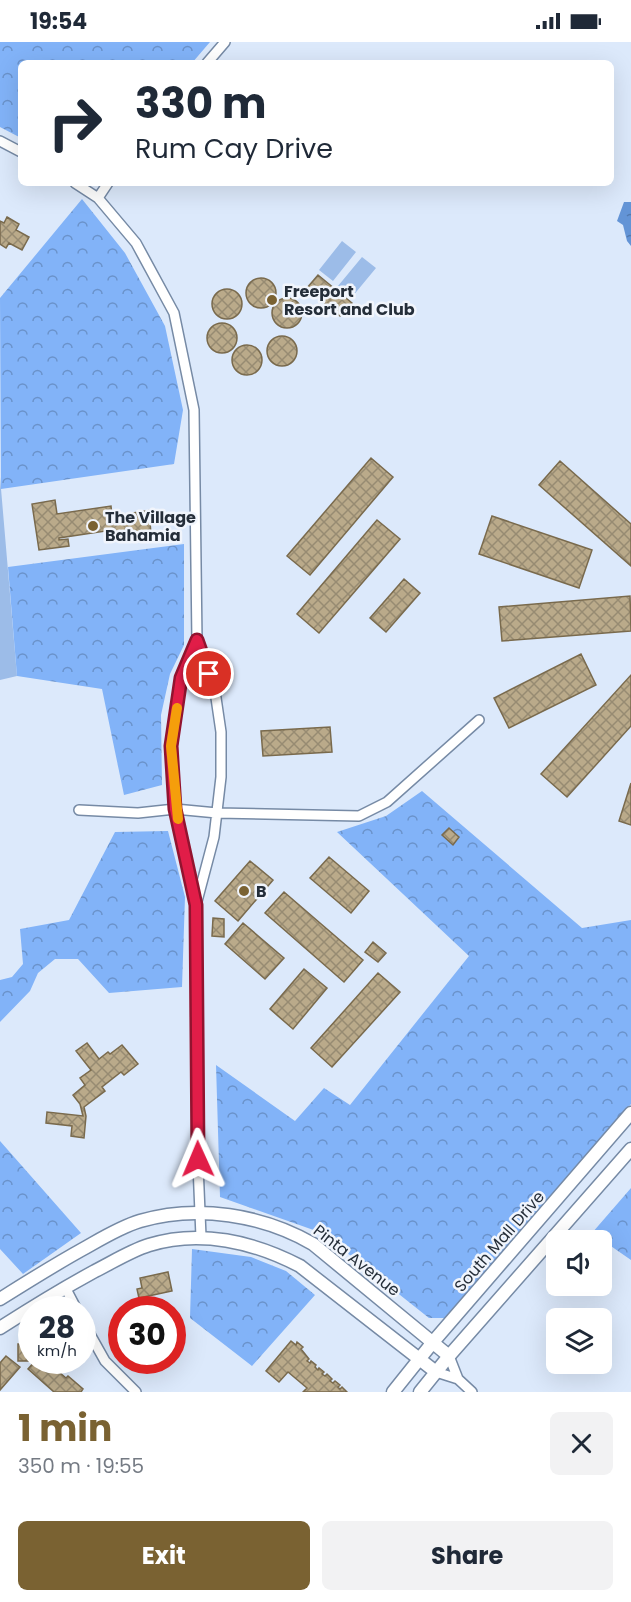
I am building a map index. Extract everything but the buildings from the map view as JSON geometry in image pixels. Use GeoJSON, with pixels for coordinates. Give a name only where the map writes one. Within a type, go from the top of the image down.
{"type":"FeatureCollection","features":[{"type":"Feature","properties":{"kind":"street"},"geometry":{"type":"LineString","coordinates":[[210,60],[225,42]]}},
{"type":"Feature","properties":{"kind":"street"},"geometry":{"type":"LineString","coordinates":[[0,141],[18,150]]}},
{"type":"Feature","properties":{"kind":"street"},"geometry":{"type":"LineString","coordinates":[[80,186],[98,198],[136,243],[174,313],[194,410],[197,640],[215,691],[221,732],[221,777],[214,837],[196,905]]}},
{"type":"Feature","properties":{"kind":"street"},"geometry":{"type":"LineString","coordinates":[[98,198],[106,186]]}},
{"type":"Feature","properties":{"kind":"street"},"geometry":{"type":"LineString","coordinates":[[197,640],[181,678],[171,746],[175,809],[196,905],[197,1141],[201,1237]]}},
{"type":"Feature","properties":{"kind":"street"},"geometry":{"type":"LineString","coordinates":[[79,810],[138,813],[175,809],[217,813],[359,816],[387,802],[478,720]]}},
{"type":"Feature","properties":{"kind":"street","name":"South Mall Drive"},"geometry":{"type":"LineString","coordinates":[[393,1392],[508,1254],[631,1113]]}},
{"type":"Feature","properties":{"kind":"street"},"geometry":{"type":"LineString","coordinates":[[420,1392],[525,1268],[631,1149]]}},
{"type":"Feature","properties":{"kind":"street","name":"Pinta Avenue"},"geometry":{"type":"LineString","coordinates":[[0,1299],[120,1229],[139,1222],[159,1217],[200,1214],[236,1217],[270,1224],[293,1232],[313,1244],[449,1356]]}},
{"type":"Feature","properties":{"kind":"street"},"geometry":{"type":"LineString","coordinates":[[0,1328],[65,1287],[148,1245],[201,1237],[259,1248],[300,1266],[436,1372],[458,1379],[472,1392]]}},
{"type":"Feature","properties":{"kind":"street"},"geometry":{"type":"LineString","coordinates":[[508,1254],[525,1268]]}},
{"type":"Feature","properties":{"kind":"street"},"geometry":{"type":"LineString","coordinates":[[65,1287],[70,1296]]}},
{"type":"Feature","properties":{"kind":"street"},"geometry":{"type":"LineString","coordinates":[[96,1345],[105,1361],[136,1392]]}},
{"type":"Feature","properties":{"kind":"street"},"geometry":{"type":"LineString","coordinates":[[449,1356],[458,1379]]}},
{"type":"Feature","properties":{"kind":"shaded area"},"geometry":{"type":"Polygon","coordinates":[[[342,241],[356,252],[333,281],[319,270],[342,241]]]}},
{"type":"Feature","properties":{"kind":"shaded area"},"geometry":{"type":"Polygon","coordinates":[[[362,257],[376,268],[352,297],[338,286],[362,257]]]}},
{"type":"Feature","properties":{"kind":"shaded area"},"geometry":{"type":"Polygon","coordinates":[[[0,477],[17,676],[0,680],[0,477]]]}},
{"type":"Feature","properties":{"kind":"green space"},"geometry":{"type":"Polygon","coordinates":[[[0,42],[210,42],[195,60],[18,60],[18,136],[0,127],[0,42]]]}},
{"type":"Feature","properties":{"kind":"green space"},"geometry":{"type":"Polygon","coordinates":[[[82,199],[125,253],[165,326],[183,410],[174,464],[1,489],[0,298],[82,199]]]}},
{"type":"Feature","properties":{"kind":"green space"},"geometry":{"type":"Polygon","coordinates":[[[184,544],[184,645],[170,674],[161,715],[162,785],[124,795],[102,689],[17,676],[8,567],[184,544]]]}},
{"type":"Feature","properties":{"kind":"green space"},"geometry":{"type":"Polygon","coordinates":[[[422,791],[582,928],[631,920],[631,1104],[446,1318],[429,1318],[322,1233],[220,1197],[216,1065],[295,1121],[324,1088],[350,1105],[469,956],[337,832],[386,816],[422,791]]]}},
{"type":"Feature","properties":{"kind":"green space"},"geometry":{"type":"Polygon","coordinates":[[[168,831],[185,897],[182,987],[109,993],[78,959],[55,959],[38,973],[30,991],[0,1022],[0,980],[12,977],[23,964],[20,929],[69,920],[115,832],[168,831]]]}},
{"type":"Feature","properties":{"kind":"green space"},"geometry":{"type":"Polygon","coordinates":[[[0,1141],[81,1233],[23,1274],[0,1249],[0,1141]]]}},
{"type":"Feature","properties":{"kind":"green space"},"geometry":{"type":"Polygon","coordinates":[[[631,1188],[631,1260],[612,1247],[612,1230],[595,1230],[631,1188]]]}},
{"type":"Feature","properties":{"kind":"green space"},"geometry":{"type":"Polygon","coordinates":[[[192,1249],[251,1257],[286,1271],[315,1295],[252,1366],[190,1318],[192,1249]]]}},
{"type":"Feature","properties":{"kind":"water"},"geometry":{"type":"Polygon","coordinates":[[[624,202],[631,202],[631,246],[627,241],[623,225],[617,221],[624,202]]]}},
{"type":"Feature","properties":{"kind":"slow traffic"},"geometry":{"type":"LineString","coordinates":[[177,708],[171,746],[175,809],[178,819]]}},
{"type":"Feature","properties":{"kind":"place","name":"Freeport Resort and Club"},"geometry":{"type":"Point","coordinates":[272,300]}},
{"type":"Feature","properties":{"kind":"place","name":"The Village Bahamia"},"geometry":{"type":"Point","coordinates":[93,526]}},
{"type":"Feature","properties":{"kind":"place","name":"B"},"geometry":{"type":"Point","coordinates":[244,891]}},
{"type":"Feature","properties":{"kind":"route"},"geometry":{"type":"LineString","coordinates":[[198,1159],[196,905],[175,809],[171,746],[181,678],[197,640],[209,674]]}}]}
